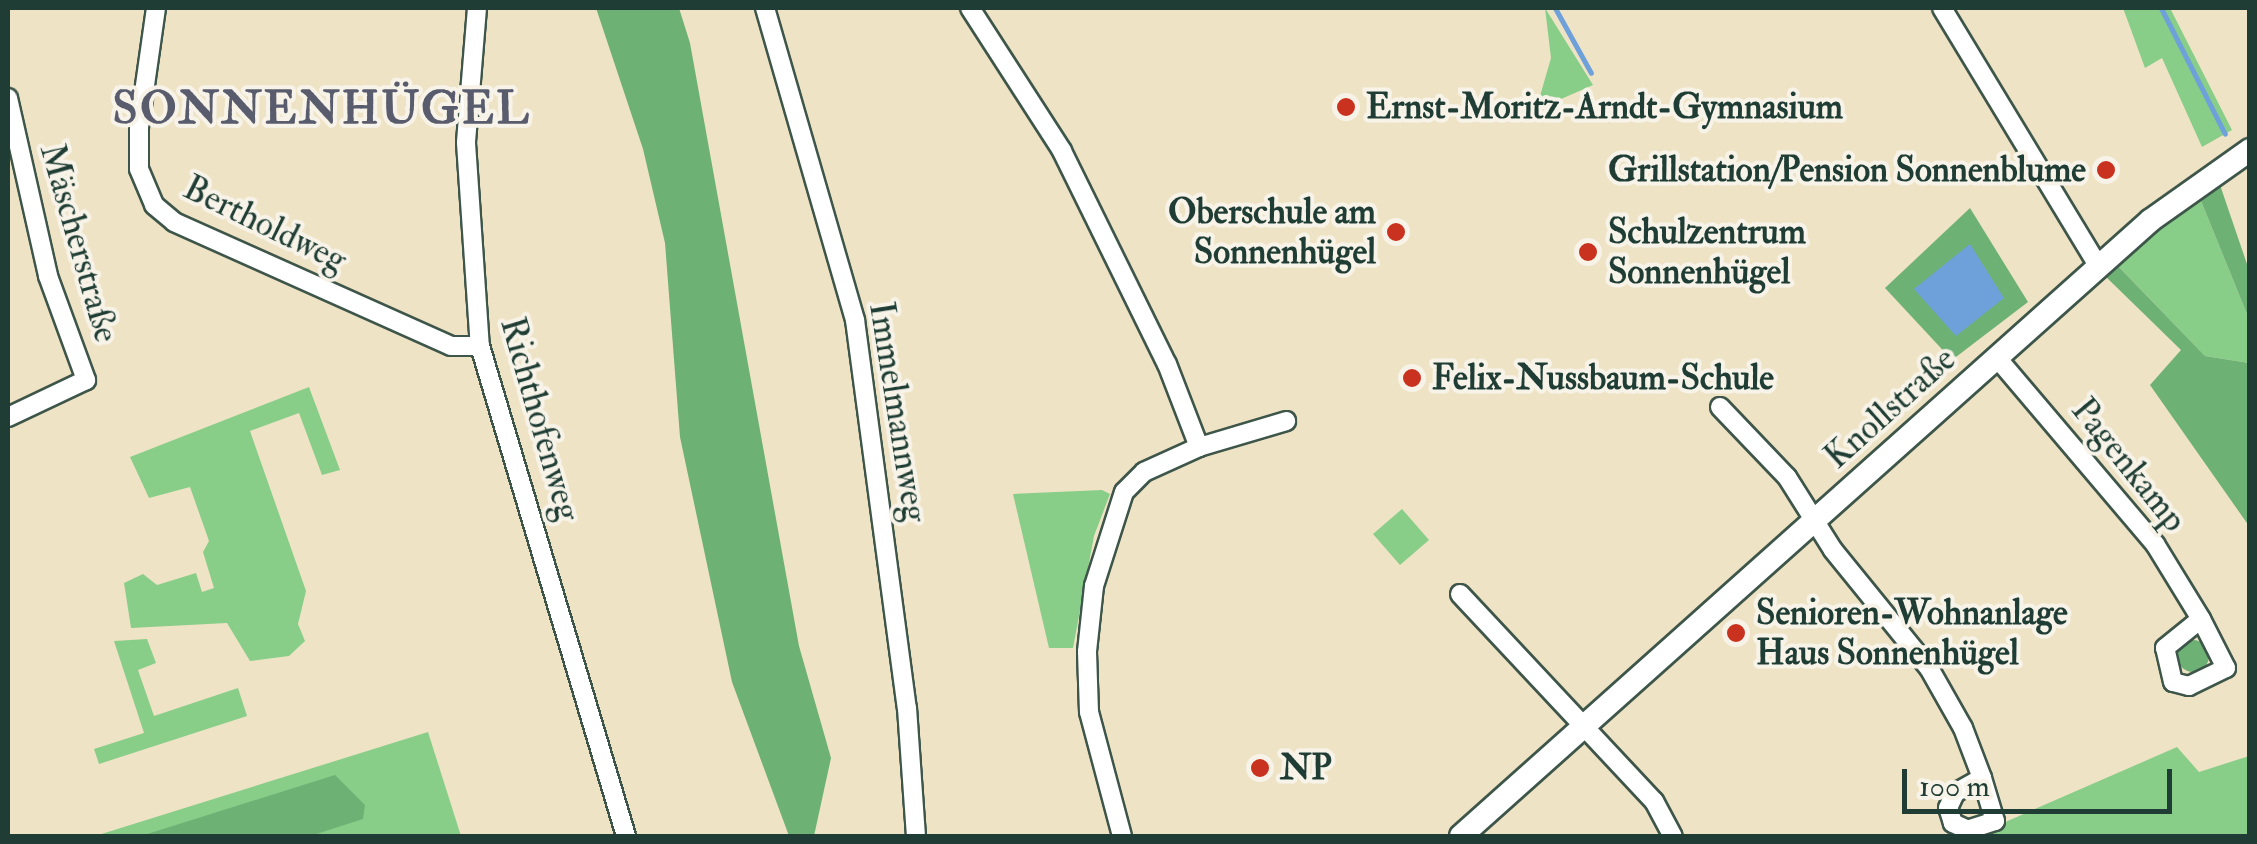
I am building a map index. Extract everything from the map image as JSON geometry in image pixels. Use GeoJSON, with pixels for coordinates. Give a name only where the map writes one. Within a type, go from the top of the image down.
{"type":"FeatureCollection","features":[{"type":"Feature","properties":{"kind":"street","name":"Bertholdweg"},"geometry":{"type":"LineString","coordinates":[[156,8],[138,128],[139,169],[154,204],[174,222],[435,339],[480,346]]}},
{"type":"Feature","properties":{"kind":"street","name":"Richthofenweg"},"geometry":{"type":"LineString","coordinates":[[477,8],[466,143],[480,346],[626,836]]}},
{"type":"Feature","properties":{"kind":"street","name":"Immelmannweg"},"geometry":{"type":"LineString","coordinates":[[765,8],[855,320],[906,708],[916,836]]}},
{"type":"Feature","properties":{"kind":"street"},"geometry":{"type":"LineString","coordinates":[[970,8],[1062,150],[1168,364],[1199,447]]}},
{"type":"Feature","properties":{"kind":"street"},"geometry":{"type":"LineString","coordinates":[[1942,8],[2098,266]]}},
{"type":"Feature","properties":{"kind":"street","name":"Mäscherstraße"},"geometry":{"type":"LineString","coordinates":[[8,98],[48,276],[86,380],[8,417]]}},
{"type":"Feature","properties":{"kind":"street","name":"Knollstraße"},"geometry":{"type":"LineString","coordinates":[[1461,836],[2098,266],[2205,176],[2250,150]]}},
{"type":"Feature","properties":{"kind":"street","name":"Pagenkamp"},"geometry":{"type":"LineString","coordinates":[[1998,359],[2104,479],[2201,618]]}},
{"type":"Feature","properties":{"kind":"street"},"geometry":{"type":"LineString","coordinates":[[1720,407],[1787,477],[1815,521],[1929,668],[1982,778]]}},
{"type":"Feature","properties":{"kind":"street"},"geometry":{"type":"LineString","coordinates":[[1122,836],[1090,712],[1087,652],[1094,586],[1124,492],[1144,472],[1199,447],[1286,422]]}},
{"type":"Feature","properties":{"kind":"street"},"geometry":{"type":"LineString","coordinates":[[1460,594],[1654,801],[1672,836]]}},
{"type":"Feature","properties":{"kind":"green space"},"geometry":{"type":"Polygon","coordinates":[[[596,8],[679,8],[690,43],[799,646],[831,758],[814,836],[789,836],[732,682],[680,437],[665,243],[643,149],[596,8]]]}},
{"type":"Feature","properties":{"kind":"green space"},"geometry":{"type":"Polygon","coordinates":[[[1545,8],[1593,85],[1536,110],[1551,58],[1545,8]]]}},
{"type":"Feature","properties":{"kind":"green space"},"geometry":{"type":"Polygon","coordinates":[[[2123,8],[2170,8],[2232,130],[2202,147],[2162,58],[2145,68],[2123,8]]]}},
{"type":"Feature","properties":{"kind":"green space"},"geometry":{"type":"Polygon","coordinates":[[[2219,182],[2249,270],[2249,319],[2199,196],[2219,182]]]}},
{"type":"Feature","properties":{"kind":"green space"},"geometry":{"type":"Polygon","coordinates":[[[2199,196],[2249,319],[2249,363],[2205,356],[2115,263],[2199,196]]]}},
{"type":"Feature","properties":{"kind":"green space"},"geometry":{"type":"Polygon","coordinates":[[[1970,208],[2028,302],[1952,360],[1885,288],[1970,208]]]}},
{"type":"Feature","properties":{"kind":"green space"},"geometry":{"type":"Polygon","coordinates":[[[2115,263],[2205,356],[2249,363],[2249,526],[2150,385],[2181,350],[2103,274],[2115,263]]]}},
{"type":"Feature","properties":{"kind":"green space"},"geometry":{"type":"Polygon","coordinates":[[[309,387],[340,470],[322,475],[299,413],[250,431],[306,591],[298,624],[305,641],[289,656],[250,661],[227,623],[131,628],[124,583],[143,574],[157,585],[196,573],[202,592],[214,588],[203,552],[209,541],[190,487],[149,498],[130,457],[309,387]]]}},
{"type":"Feature","properties":{"kind":"green space"},"geometry":{"type":"Polygon","coordinates":[[[1102,490],[1110,494],[1094,536],[1073,648],[1049,648],[1013,494],[1102,490]]]}},
{"type":"Feature","properties":{"kind":"green space"},"geometry":{"type":"Polygon","coordinates":[[[1402,509],[1429,540],[1400,565],[1373,534],[1402,509]]]}},
{"type":"Feature","properties":{"kind":"green space"},"geometry":{"type":"Polygon","coordinates":[[[147,639],[156,663],[138,670],[154,716],[238,688],[247,716],[99,764],[94,749],[144,733],[114,641],[147,639]]]}},
{"type":"Feature","properties":{"kind":"green space"},"geometry":{"type":"Polygon","coordinates":[[[2193,640],[2204,645],[2209,656],[2204,667],[2193,672],[2182,667],[2177,656],[2182,645],[2193,640]]]}},
{"type":"Feature","properties":{"kind":"green space"},"geometry":{"type":"Polygon","coordinates":[[[428,732],[461,836],[95,836],[428,732]]]}},
{"type":"Feature","properties":{"kind":"green space"},"geometry":{"type":"Polygon","coordinates":[[[2177,747],[2199,772],[2249,756],[2249,836],[1973,836],[2177,747]]]}},
{"type":"Feature","properties":{"kind":"green space"},"geometry":{"type":"Polygon","coordinates":[[[335,775],[365,805],[363,819],[310,836],[141,836],[335,775]]]}},
{"type":"Feature","properties":{"kind":"water"},"geometry":{"type":"Polygon","coordinates":[[[1970,244],[2004,298],[1956,336],[1914,289],[1970,244]]]}},
{"type":"Feature","properties":{"kind":"waterway"},"geometry":{"type":"LineString","coordinates":[[1555,8],[1591,73]]}},
{"type":"Feature","properties":{"kind":"waterway"},"geometry":{"type":"LineString","coordinates":[[2161,8],[2225,134]]}},
{"type":"Feature","properties":{"kind":"place","name":"Ernst-Moritz-Arndt-Gymnasium"},"geometry":{"type":"Point","coordinates":[1346,107]}},
{"type":"Feature","properties":{"kind":"place","name":"Grillstation/Pension Sonnenblume"},"geometry":{"type":"Point","coordinates":[2106,170]}},
{"type":"Feature","properties":{"kind":"place","name":"Oberschule am Sonnenhügel"},"geometry":{"type":"Point","coordinates":[1396,232]}},
{"type":"Feature","properties":{"kind":"place","name":"Schulzentrum Sonnenhügel"},"geometry":{"type":"Point","coordinates":[1588,252]}},
{"type":"Feature","properties":{"kind":"place","name":"Felix-Nussbaum-Schule"},"geometry":{"type":"Point","coordinates":[1412,378]}},
{"type":"Feature","properties":{"kind":"place","name":"Senioren-Wohnanlage Haus Sonnenhügel"},"geometry":{"type":"Point","coordinates":[1736,633]}},
{"type":"Feature","properties":{"kind":"place","name":"NP"},"geometry":{"type":"Point","coordinates":[1260,768]}},
{"type":"Feature","properties":{"kind":"district","name":"SONNENHÜGEL"},"geometry":{"type":"Point","coordinates":[322,110]}}]}
